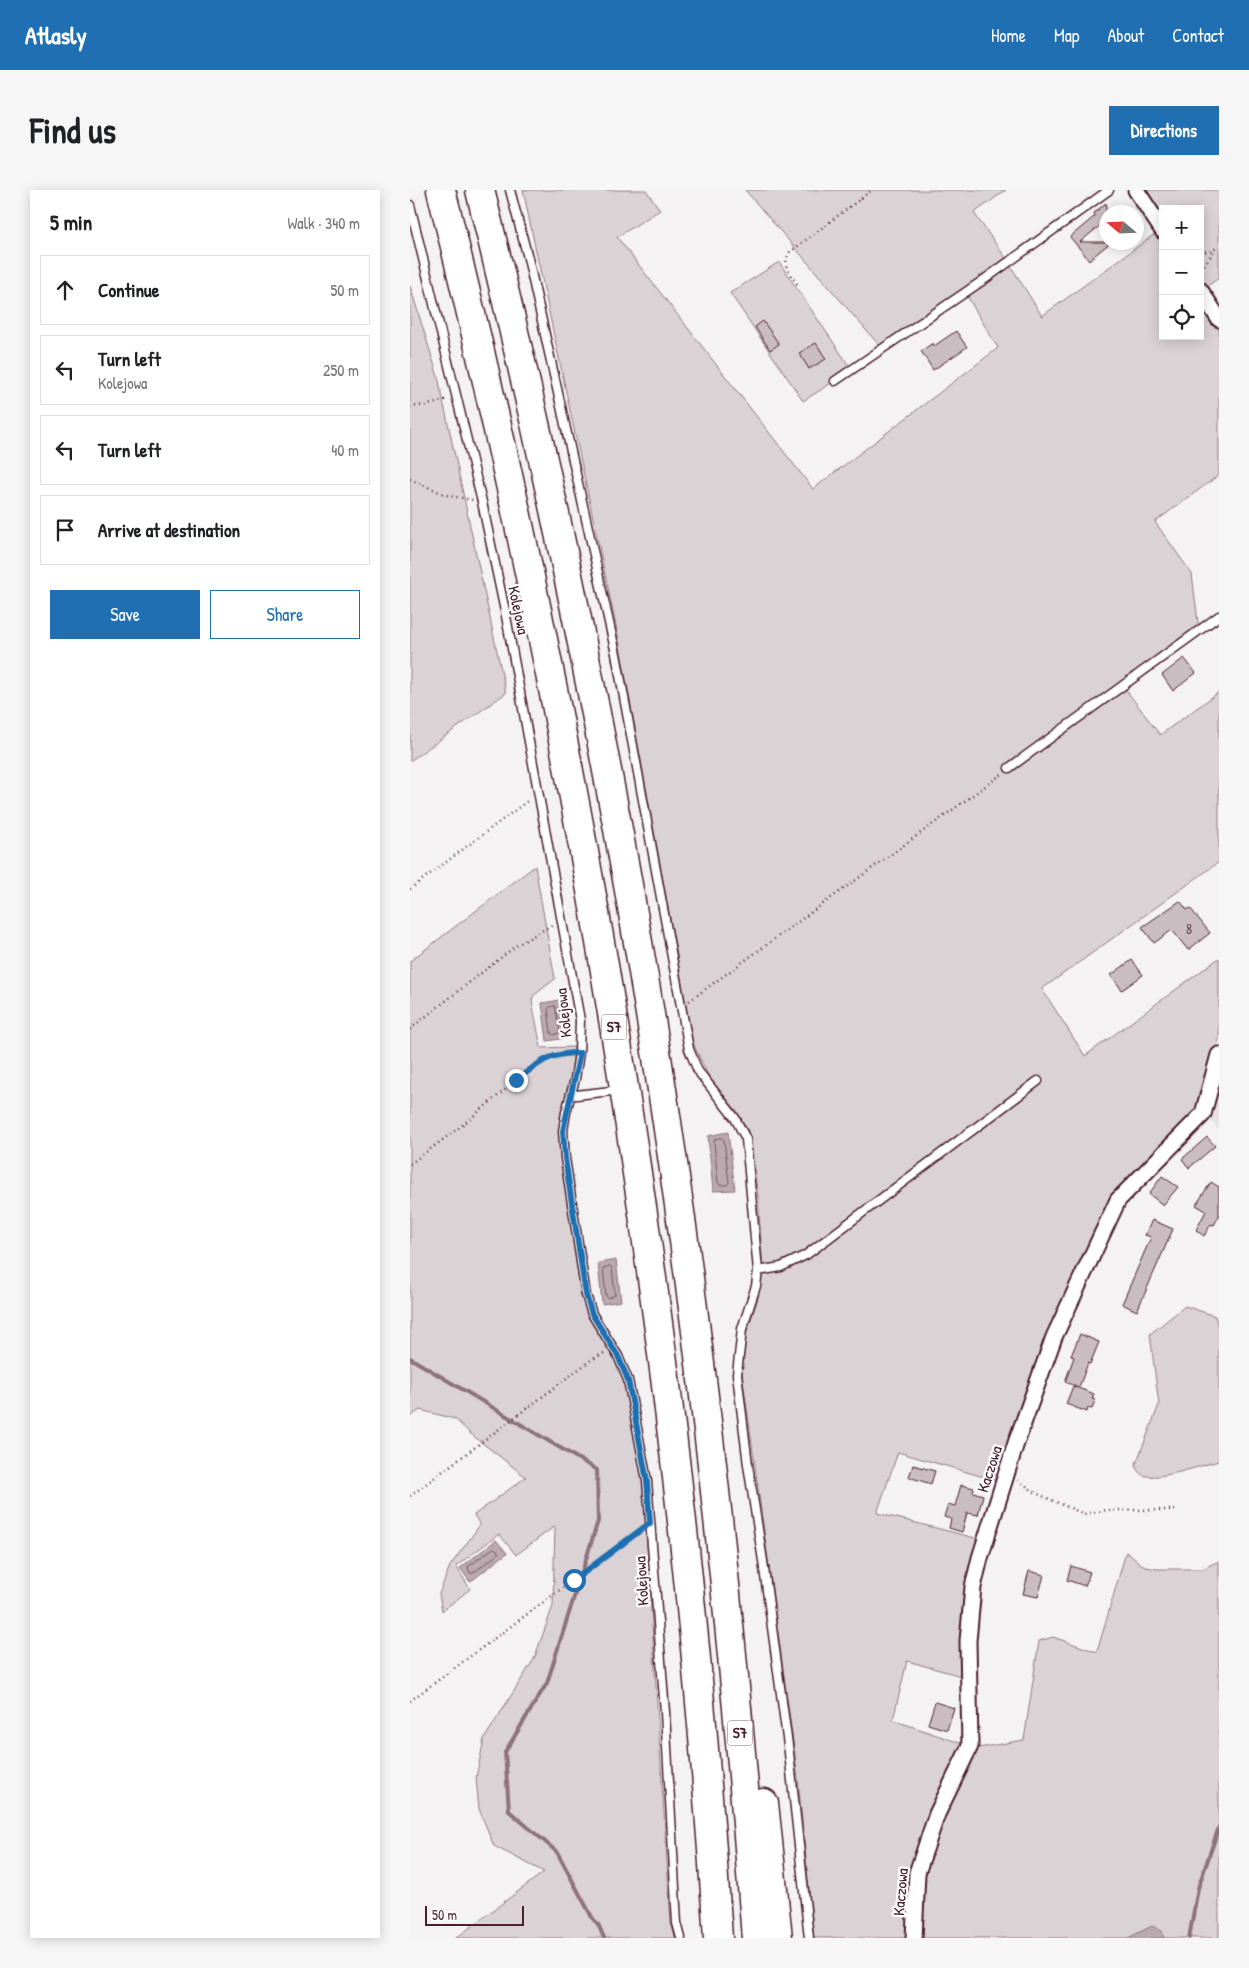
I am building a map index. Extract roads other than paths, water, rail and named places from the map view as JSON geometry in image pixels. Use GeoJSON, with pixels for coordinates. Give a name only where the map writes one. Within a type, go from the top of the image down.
{"type":"FeatureCollection","features":[{"type":"Feature","properties":{"kind":"highway","name":"S7"},"geometry":{"type":"LineString","coordinates":[[441,190],[494,410],[548,659],[592,894],[624,1089],[654,1292],[675,1466],[703,1739],[718,1938]]}},
{"type":"Feature","properties":{"kind":"highway","name":"S7"},"geometry":{"type":"LineString","coordinates":[[480,190],[554,507],[613,802],[646,988],[679,1200],[720,1528],[740,1736],[756,1938]]}},
{"type":"Feature","properties":{"kind":"highway"},"geometry":{"type":"LineString","coordinates":[[720,1528],[743,1636],[778,1938]]}},
{"type":"Feature","properties":{"kind":"street"},"geometry":{"type":"LineString","coordinates":[[1136,190],[1159,225]]}},
{"type":"Feature","properties":{"kind":"street"},"geometry":{"type":"LineString","coordinates":[[1203,295],[1219,319]]}},
{"type":"Feature","properties":{"kind":"street","name":"Kaczowa"},"geometry":{"type":"LineString","coordinates":[[914,1938],[917,1874],[937,1814],[970,1746],[968,1641],[970,1603],[977,1566],[1007,1471],[1054,1338],[1118,1200],[1203,1114],[1219,1055]]}},
{"type":"Feature","properties":{"kind":"lane"},"geometry":{"type":"LineString","coordinates":[[510,190],[528,258],[616,654],[689,1049],[698,1071],[735,1118],[746,1139],[758,1271],[756,1286],[742,1329],[737,1374],[789,1753],[808,1938]]}},
{"type":"Feature","properties":{"kind":"lane"},"geometry":{"type":"LineString","coordinates":[[835,381],[985,279],[1109,190]]}},
{"type":"Feature","properties":{"kind":"lane","name":"Kolejowa"},"geometry":{"type":"LineString","coordinates":[[410,205],[482,502],[506,616],[540,793],[580,1020],[580,1053],[563,1131],[565,1158],[586,1295],[592,1314],[614,1349],[628,1380],[647,1481],[677,1923],[681,1938]]}},
{"type":"Feature","properties":{"kind":"lane"},"geometry":{"type":"LineString","coordinates":[[1009,768],[1219,616]]}},
{"type":"Feature","properties":{"kind":"lane"},"geometry":{"type":"LineString","coordinates":[[758,1271],[781,1267],[806,1255],[1038,1081]]}},
{"type":"Feature","properties":{"kind":"lane"},"geometry":{"type":"LineString","coordinates":[[571,1093],[624,1089]]}},
{"type":"Feature","properties":{"kind":"water"},"geometry":{"type":"Polygon","coordinates":[[[560,1000],[566,1038],[547,1041],[542,1003],[560,1000]]]}},
{"type":"Feature","properties":{"kind":"water"},"geometry":{"type":"Polygon","coordinates":[[[728,1132],[735,1190],[713,1191],[708,1136],[728,1132]]]}},
{"type":"Feature","properties":{"kind":"water"},"geometry":{"type":"Polygon","coordinates":[[[616,1260],[621,1301],[602,1304],[598,1263],[616,1260]]]}},
{"type":"Feature","properties":{"kind":"water"},"geometry":{"type":"Polygon","coordinates":[[[496,1540],[507,1553],[470,1582],[460,1568],[496,1540]]]}},
{"type":"Feature","properties":{"kind":"water"},"geometry":{"type":"Polygon","coordinates":[[[1152,1926],[1162,1931],[1164,1938],[1128,1938],[1152,1926]]]}},
{"type":"Feature","properties":{"kind":"waterway"},"geometry":{"type":"LineString","coordinates":[[410,1358],[597,1470],[598,1521],[547,1683],[505,1752],[509,1811],[557,1852],[604,1938]]}},
{"type":"Feature","properties":{"kind":"waterway"},"geometry":{"type":"LineString","coordinates":[[1189,1938],[1198,1888],[1219,1827]]}}]}
